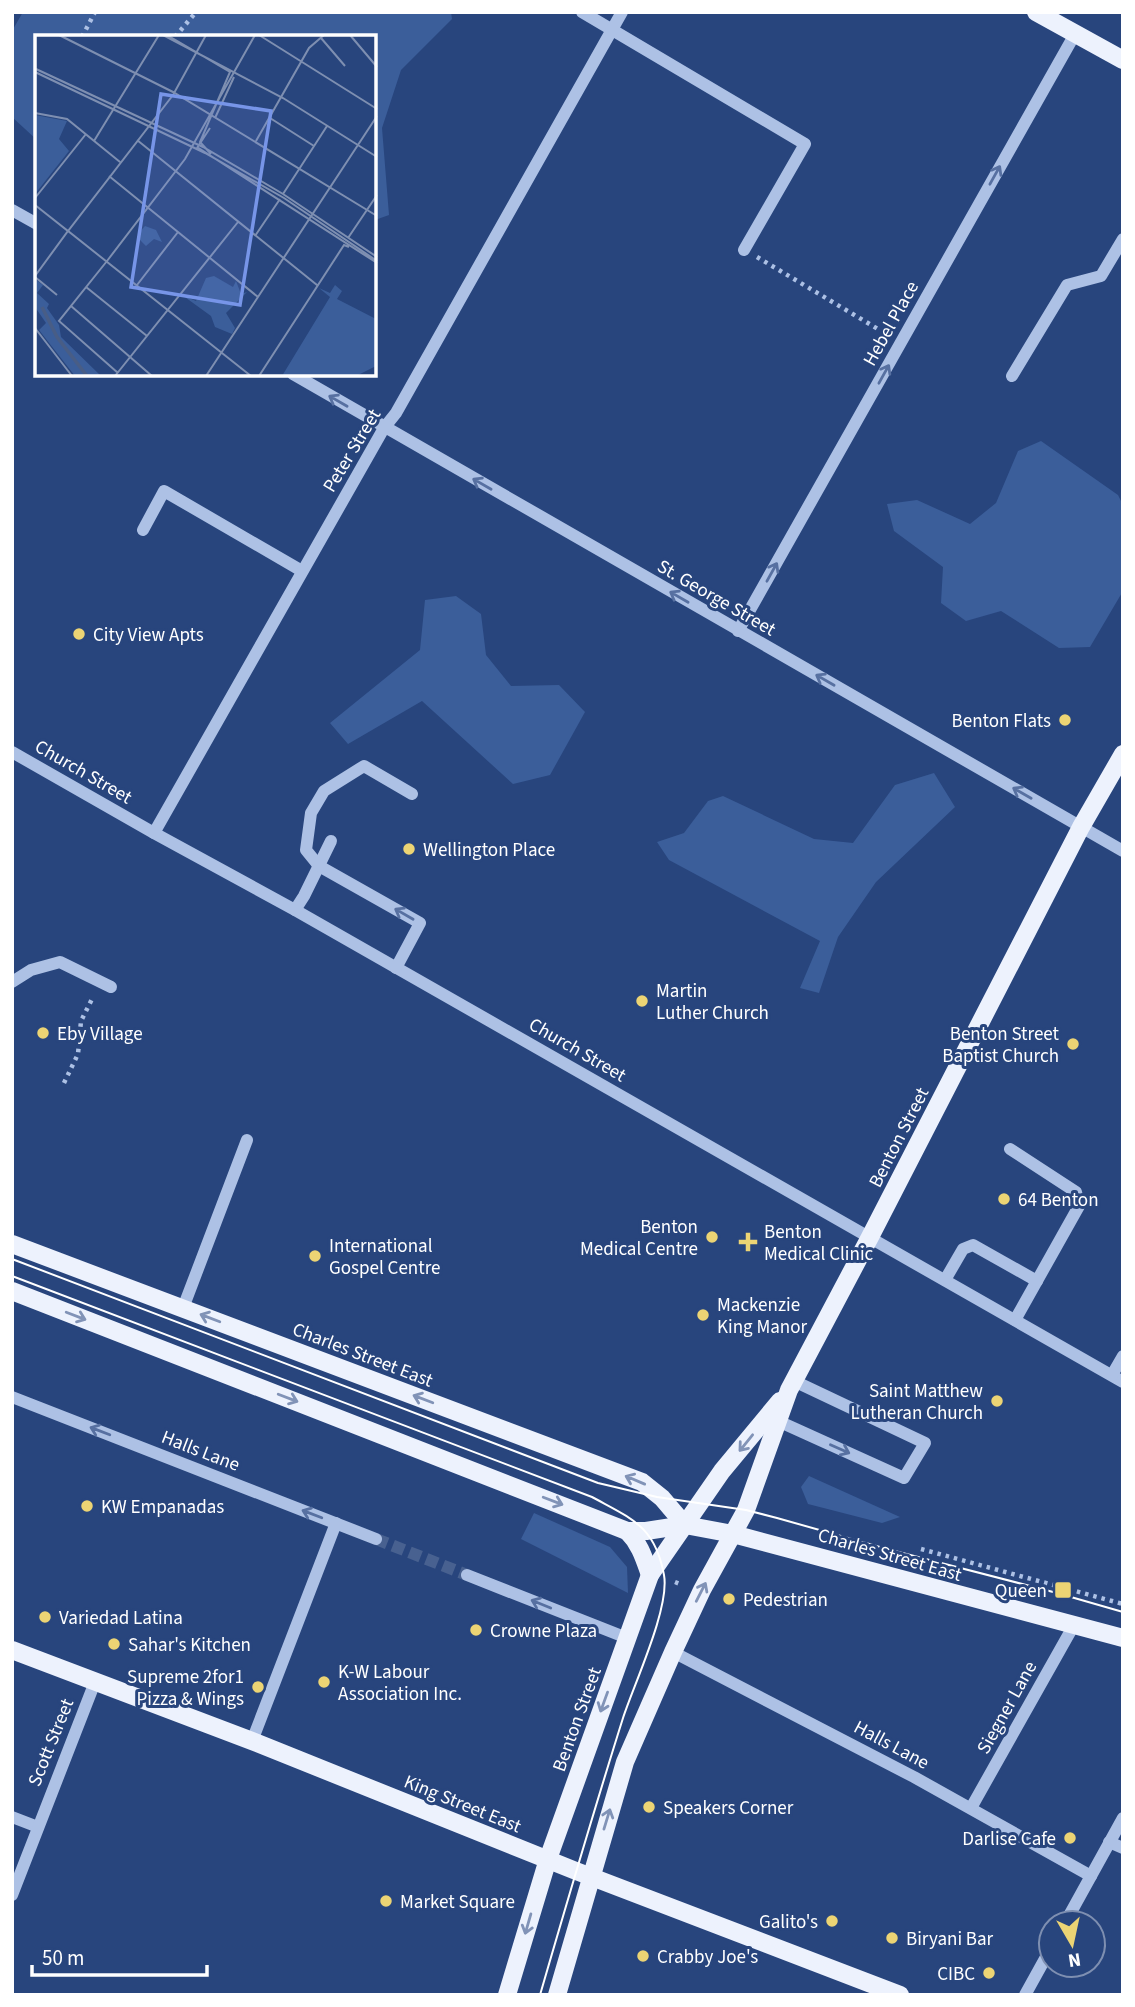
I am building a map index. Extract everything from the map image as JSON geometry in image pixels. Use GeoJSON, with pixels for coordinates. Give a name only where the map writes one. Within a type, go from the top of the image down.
{"type":"FeatureCollection","features":[{"type":"Feature","properties":{"kind":"main road"},"geometry":{"type":"LineString","coordinates":[[1035,12],[1123,60]]}},
{"type":"Feature","properties":{"kind":"main road","name":"Benton Street"},"geometry":{"type":"LineString","coordinates":[[557,1995],[625,1762],[702,1590],[746,1510],[791,1385],[1082,827],[1123,754]]}},
{"type":"Feature","properties":{"kind":"main road","name":"Charles Street East"},"geometry":{"type":"LineString","coordinates":[[12,1244],[642,1482],[659,1495],[685,1525]]}},
{"type":"Feature","properties":{"kind":"main road","name":"Charles Street East"},"geometry":{"type":"LineString","coordinates":[[12,1291],[627,1531],[685,1525],[733,1534],[1123,1638]]}},
{"type":"Feature","properties":{"kind":"main road","name":"Benton Street"},"geometry":{"type":"LineString","coordinates":[[508,1995],[548,1859],[650,1575],[722,1471],[791,1385]]}},
{"type":"Feature","properties":{"kind":"main road"},"geometry":{"type":"LineString","coordinates":[[627,1531],[641,1549],[650,1575]]}},
{"type":"Feature","properties":{"kind":"main road","name":"King Street East"},"geometry":{"type":"LineString","coordinates":[[12,1650],[900,1995]]}},
{"type":"Feature","properties":{"kind":"street"},"geometry":{"type":"LineString","coordinates":[[582,12],[804,144],[744,250]]}},
{"type":"Feature","properties":{"kind":"street","name":"Peter Street"},"geometry":{"type":"LineString","coordinates":[[153,833],[384,428],[396,413],[622,12]]}},
{"type":"Feature","properties":{"kind":"street","name":"Hebel Place"},"geometry":{"type":"LineString","coordinates":[[738,631],[1075,34]]}},
{"type":"Feature","properties":{"kind":"street"},"geometry":{"type":"LineString","coordinates":[[12,210],[35,223]]}},
{"type":"Feature","properties":{"kind":"street"},"geometry":{"type":"LineString","coordinates":[[1012,376],[1067,285],[1101,276],[1123,239]]}},
{"type":"Feature","properties":{"kind":"street","name":"St. George Street"},"geometry":{"type":"LineString","coordinates":[[296,376],[1123,851]]}},
{"type":"Feature","properties":{"kind":"street"},"geometry":{"type":"LineString","coordinates":[[143,530],[164,491],[302,571]]}},
{"type":"Feature","properties":{"kind":"street","name":"Church Street"},"geometry":{"type":"LineString","coordinates":[[12,752],[1117,1378]]}},
{"type":"Feature","properties":{"kind":"street"},"geometry":{"type":"LineString","coordinates":[[396,968],[420,923],[319,866],[306,850],[311,813],[324,791],[364,766],[412,794]]}},
{"type":"Feature","properties":{"kind":"street"},"geometry":{"type":"LineString","coordinates":[[295,910],[331,841]]}},
{"type":"Feature","properties":{"kind":"street"},"geometry":{"type":"LineString","coordinates":[[12,982],[31,970],[60,962],[111,987]]}},
{"type":"Feature","properties":{"kind":"street"},"geometry":{"type":"LineString","coordinates":[[183,1308],[247,1140]]}},
{"type":"Feature","properties":{"kind":"street"},"geometry":{"type":"LineString","coordinates":[[1010,1149],[1076,1192],[1079,1206],[1015,1320]]}},
{"type":"Feature","properties":{"kind":"street"},"geometry":{"type":"LineString","coordinates":[[945,1280],[963,1248],[973,1245],[1037,1281]]}},
{"type":"Feature","properties":{"kind":"street"},"geometry":{"type":"LineString","coordinates":[[1117,1378],[1123,1356]]}},
{"type":"Feature","properties":{"kind":"street"},"geometry":{"type":"LineString","coordinates":[[778,1421],[904,1478],[925,1443],[791,1385]]}},
{"type":"Feature","properties":{"kind":"street","name":"Halls Lane"},"geometry":{"type":"LineString","coordinates":[[12,1397],[376,1539]]}},
{"type":"Feature","properties":{"kind":"street"},"geometry":{"type":"LineString","coordinates":[[252,1741],[336,1523]]}},
{"type":"Feature","properties":{"kind":"street"},"geometry":{"type":"LineString","coordinates":[[467,1575],[627,1638]]}},
{"type":"Feature","properties":{"kind":"street","name":"Siegner Lane"},"geometry":{"type":"LineString","coordinates":[[971,1808],[1074,1625]]}},
{"type":"Feature","properties":{"kind":"street","name":"Halls Lane"},"geometry":{"type":"LineString","coordinates":[[673,1652],[902,1770],[1091,1876]]}},
{"type":"Feature","properties":{"kind":"street","name":"Scott Street"},"geometry":{"type":"LineString","coordinates":[[12,1895],[95,1682]]}},
{"type":"Feature","properties":{"kind":"street"},"geometry":{"type":"LineString","coordinates":[[12,1817],[38,1827]]}},
{"type":"Feature","properties":{"kind":"street"},"geometry":{"type":"LineString","coordinates":[[1073,1909],[1123,1818]]}},
{"type":"Feature","properties":{"kind":"street"},"geometry":{"type":"LineString","coordinates":[[1109,1842],[1123,1848]]}},
{"type":"Feature","properties":{"kind":"street"},"geometry":{"type":"LineString","coordinates":[[1025,1995],[1037,1973]]}},
{"type":"Feature","properties":{"kind":"path"},"geometry":{"type":"LineString","coordinates":[[83,35],[95,12]]}},
{"type":"Feature","properties":{"kind":"path"},"geometry":{"type":"LineString","coordinates":[[177,35],[197,12]]}},
{"type":"Feature","properties":{"kind":"path"},"geometry":{"type":"LineString","coordinates":[[744,250],[901,343]]}},
{"type":"Feature","properties":{"kind":"path"},"geometry":{"type":"LineString","coordinates":[[64,1083],[78,1054],[81,1021],[95,992]]}},
{"type":"Feature","properties":{"kind":"path"},"geometry":{"type":"LineString","coordinates":[[921,1549],[1123,1604]]}},
{"type":"Feature","properties":{"kind":"shaded area"},"geometry":{"type":"Polygon","coordinates":[[[23,12],[451,12],[452,19],[401,70],[382,128],[389,215],[376,220],[376,35],[35,35],[35,138],[12,117],[12,31],[23,12]]]}},
{"type":"Feature","properties":{"kind":"shaded area"},"geometry":{"type":"Polygon","coordinates":[[[1041,441],[1118,495],[1123,505],[1123,591],[1090,647],[1059,648],[1001,611],[966,621],[941,603],[943,567],[894,531],[887,504],[917,500],[970,524],[996,503],[1018,451],[1041,441]]]}},
{"type":"Feature","properties":{"kind":"shaded area"},"geometry":{"type":"Polygon","coordinates":[[[456,596],[481,614],[486,655],[511,686],[559,685],[585,712],[550,775],[513,784],[422,701],[348,744],[330,723],[420,650],[425,600],[456,596]]]}},
{"type":"Feature","properties":{"kind":"shaded area"},"geometry":{"type":"Polygon","coordinates":[[[934,773],[955,807],[876,882],[838,937],[819,993],[800,988],[820,941],[669,860],[657,842],[684,833],[708,801],[723,796],[814,839],[853,843],[895,785],[934,773]]]}},
{"type":"Feature","properties":{"kind":"shaded area"},"geometry":{"type":"Polygon","coordinates":[[[809,1476],[900,1517],[882,1523],[808,1504],[801,1487],[809,1476]]]}},
{"type":"Feature","properties":{"kind":"shaded area"},"geometry":{"type":"Polygon","coordinates":[[[534,1513],[610,1547],[627,1567],[628,1593],[521,1539],[534,1513]]]}},
{"type":"Feature","properties":{"kind":"tunnel"},"geometry":{"type":"LineString","coordinates":[[376,1539],[467,1575]]}},
{"type":"Feature","properties":{"kind":"tram line"},"geometry":{"type":"LineString","coordinates":[[12,1259],[598,1483],[657,1497],[746,1510],[1123,1612]]}},
{"type":"Feature","properties":{"kind":"tram line"},"geometry":{"type":"LineString","coordinates":[[12,1276],[592,1497],[630,1518],[648,1535],[655,1545],[664,1575],[662,1606],[623,1718],[540,1995]]}},
{"type":"Feature","properties":{"kind":"place","name":"City View Apts"},"geometry":{"type":"Point","coordinates":[79,634]}},
{"type":"Feature","properties":{"kind":"place","name":"Benton Flats"},"geometry":{"type":"Point","coordinates":[1065,720]}},
{"type":"Feature","properties":{"kind":"place","name":"Wellington Place"},"geometry":{"type":"Point","coordinates":[409,849]}},
{"type":"Feature","properties":{"kind":"place","name":"Martin Luther Church"},"geometry":{"type":"Point","coordinates":[642,1001]}},
{"type":"Feature","properties":{"kind":"place","name":"Eby Village"},"geometry":{"type":"Point","coordinates":[43,1033]}},
{"type":"Feature","properties":{"kind":"place","name":"Benton Street Baptist Church"},"geometry":{"type":"Point","coordinates":[1073,1044]}},
{"type":"Feature","properties":{"kind":"place","name":"64 Benton"},"geometry":{"type":"Point","coordinates":[1004,1199]}},
{"type":"Feature","properties":{"kind":"place","name":"Benton Medical Centre"},"geometry":{"type":"Point","coordinates":[712,1237]}},
{"type":"Feature","properties":{"kind":"place","name":"Benton Medical Clinic"},"geometry":{"type":"Point","coordinates":[748,1242]}},
{"type":"Feature","properties":{"kind":"place","name":"International Gospel Centre"},"geometry":{"type":"Point","coordinates":[315,1256]}},
{"type":"Feature","properties":{"kind":"place","name":"Mackenzie King Manor"},"geometry":{"type":"Point","coordinates":[703,1315]}},
{"type":"Feature","properties":{"kind":"place","name":"Saint Matthew Lutheran Church"},"geometry":{"type":"Point","coordinates":[997,1401]}},
{"type":"Feature","properties":{"kind":"place","name":"KW Empanadas"},"geometry":{"type":"Point","coordinates":[87,1506]}},
{"type":"Feature","properties":{"kind":"place","name":"Queen"},"geometry":{"type":"Point","coordinates":[1063,1590]}},
{"type":"Feature","properties":{"kind":"place","name":"Pedestrian"},"geometry":{"type":"Point","coordinates":[729,1599]}},
{"type":"Feature","properties":{"kind":"place","name":"Variedad Latina"},"geometry":{"type":"Point","coordinates":[45,1617]}},
{"type":"Feature","properties":{"kind":"place","name":"Crowne Plaza"},"geometry":{"type":"Point","coordinates":[476,1630]}},
{"type":"Feature","properties":{"kind":"place","name":"Sahar's Kitchen"},"geometry":{"type":"Point","coordinates":[114,1644]}},
{"type":"Feature","properties":{"kind":"place","name":"K-W Labour Association Inc."},"geometry":{"type":"Point","coordinates":[324,1682]}},
{"type":"Feature","properties":{"kind":"place","name":"Supreme 2for1 Pizza & Wings"},"geometry":{"type":"Point","coordinates":[258,1687]}},
{"type":"Feature","properties":{"kind":"place","name":"Speakers Corner"},"geometry":{"type":"Point","coordinates":[649,1807]}},
{"type":"Feature","properties":{"kind":"place","name":"Darlise Cafe"},"geometry":{"type":"Point","coordinates":[1070,1838]}},
{"type":"Feature","properties":{"kind":"place","name":"Market Square"},"geometry":{"type":"Point","coordinates":[386,1901]}},
{"type":"Feature","properties":{"kind":"place","name":"Galito's"},"geometry":{"type":"Point","coordinates":[832,1921]}},
{"type":"Feature","properties":{"kind":"place","name":"Biryani Bar"},"geometry":{"type":"Point","coordinates":[892,1938]}},
{"type":"Feature","properties":{"kind":"place","name":"Crabby Joe's"},"geometry":{"type":"Point","coordinates":[643,1956]}},
{"type":"Feature","properties":{"kind":"place","name":"CIBC"},"geometry":{"type":"Point","coordinates":[989,1973]}}]}
